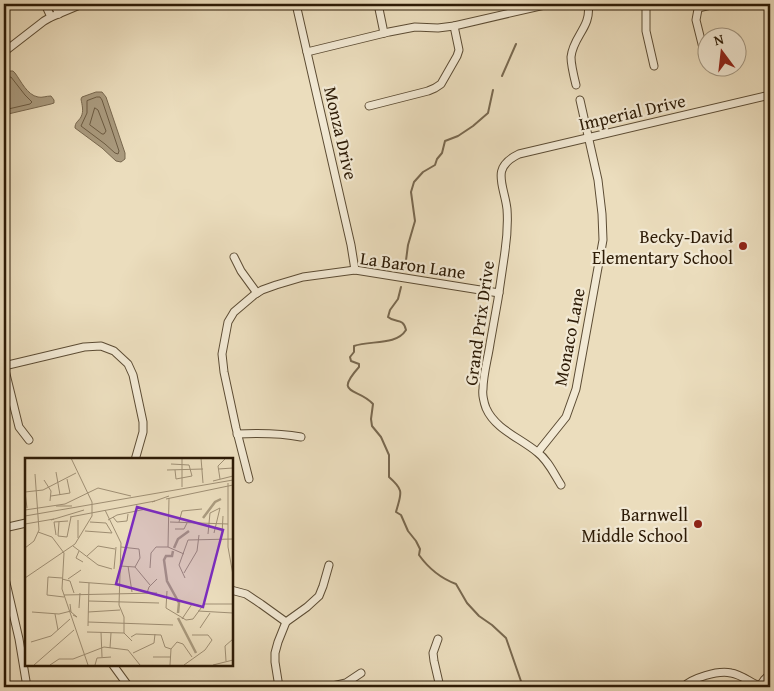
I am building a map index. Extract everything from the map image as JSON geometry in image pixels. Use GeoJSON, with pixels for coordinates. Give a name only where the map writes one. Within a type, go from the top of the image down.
{"type":"FeatureCollection","features":[{"type":"Feature","properties":{"kind":"street"},"geometry":{"type":"LineString","coordinates":[[45,4],[51,17]]}},
{"type":"Feature","properties":{"kind":"street"},"geometry":{"type":"LineString","coordinates":[[54,4],[59,14]]}},
{"type":"Feature","properties":{"kind":"street"},"geometry":{"type":"LineString","coordinates":[[4,52],[38,25],[51,17],[82,4]]}},
{"type":"Feature","properties":{"kind":"street","name":"Monza Drive"},"geometry":{"type":"LineString","coordinates":[[296,4],[351,244],[355,270]]}},
{"type":"Feature","properties":{"kind":"street"},"geometry":{"type":"LineString","coordinates":[[378,4],[384,33]]}},
{"type":"Feature","properties":{"kind":"street"},"geometry":{"type":"LineString","coordinates":[[307,52],[384,33],[415,27],[438,28],[454,26],[549,4]]}},
{"type":"Feature","properties":{"kind":"street"},"geometry":{"type":"LineString","coordinates":[[576,85],[571,57],[576,42],[586,25],[589,10],[588,4]]}},
{"type":"Feature","properties":{"kind":"street"},"geometry":{"type":"LineString","coordinates":[[646,4],[646,31],[654,66]]}},
{"type":"Feature","properties":{"kind":"street"},"geometry":{"type":"LineString","coordinates":[[698,28],[696,20],[698,6],[715,4]]}},
{"type":"Feature","properties":{"kind":"street"},"geometry":{"type":"LineString","coordinates":[[770,4],[770,19]]}},
{"type":"Feature","properties":{"kind":"street"},"geometry":{"type":"LineString","coordinates":[[369,106],[428,91],[441,84],[459,50],[454,26]]}},
{"type":"Feature","properties":{"kind":"street","name":"Imperial Drive"},"geometry":{"type":"LineString","coordinates":[[504,164],[519,154],[770,95]]}},
{"type":"Feature","properties":{"kind":"street","name":"Monaco Lane"},"geometry":{"type":"LineString","coordinates":[[538,452],[566,417],[576,389],[603,240],[598,180],[580,100]]}},
{"type":"Feature","properties":{"kind":"street","name":"Grand Prix Drive"},"geometry":{"type":"LineString","coordinates":[[504,164],[501,180],[507,208],[508,231],[482,390],[486,407],[493,419],[499,426],[538,452],[549,465],[561,485]]}},
{"type":"Feature","properties":{"kind":"street"},"geometry":{"type":"LineString","coordinates":[[234,257],[256,293]]}},
{"type":"Feature","properties":{"kind":"street","name":"La Baron Lane"},"geometry":{"type":"LineString","coordinates":[[249,479],[224,372],[222,354],[228,322],[234,312],[256,293],[303,277],[355,270],[499,293]]}},
{"type":"Feature","properties":{"kind":"street"},"geometry":{"type":"LineString","coordinates":[[29,440],[19,427],[4,366],[84,346],[101,346],[114,351],[128,364],[133,375],[143,422],[143,432],[136,458]]}},
{"type":"Feature","properties":{"kind":"street"},"geometry":{"type":"LineString","coordinates":[[238,434],[265,432],[301,437]]}},
{"type":"Feature","properties":{"kind":"street"},"geometry":{"type":"LineString","coordinates":[[4,528],[25,523]]}},
{"type":"Feature","properties":{"kind":"street"},"geometry":{"type":"LineString","coordinates":[[279,687],[275,653],[286,622],[308,607],[318,596],[329,564]]}},
{"type":"Feature","properties":{"kind":"street"},"geometry":{"type":"LineString","coordinates":[[4,574],[19,638],[27,687]]}},
{"type":"Feature","properties":{"kind":"street"},"geometry":{"type":"LineString","coordinates":[[232,590],[246,594],[286,622]]}},
{"type":"Feature","properties":{"kind":"street"},"geometry":{"type":"LineString","coordinates":[[438,639],[434,652],[434,661],[440,687]]}},
{"type":"Feature","properties":{"kind":"street"},"geometry":{"type":"LineString","coordinates":[[114,666],[129,687]]}},
{"type":"Feature","properties":{"kind":"street"},"geometry":{"type":"LineString","coordinates":[[683,687],[691,681],[727,672],[759,687],[770,674]]}},
{"type":"Feature","properties":{"kind":"street"},"geometry":{"type":"LineString","coordinates":[[328,687],[346,683],[361,673]]}},
{"type":"Feature","properties":{"kind":"water"},"geometry":{"type":"Polygon","coordinates":[[[8,71],[15,73],[31,94],[40,97],[51,96],[54,103],[4,115],[4,74],[8,71]]]}},
{"type":"Feature","properties":{"kind":"water"},"geometry":{"type":"Polygon","coordinates":[[[102,92],[106,97],[125,153],[125,159],[121,162],[116,161],[75,128],[82,115],[82,97],[102,92]]]}},
{"type":"Feature","properties":{"kind":"waterway"},"geometry":{"type":"LineString","coordinates":[[502,76],[516,44]]}},
{"type":"Feature","properties":{"kind":"waterway"},"geometry":{"type":"LineString","coordinates":[[405,268],[408,245],[415,221],[411,192],[414,182],[423,172],[435,165],[442,153],[445,141],[458,136],[488,113],[493,90]]}},
{"type":"Feature","properties":{"kind":"waterway"},"geometry":{"type":"LineString","coordinates":[[401,287],[398,299],[390,310],[388,317],[403,323],[406,330],[402,335],[389,341],[354,346],[354,352],[350,357],[351,361],[359,364],[359,367],[348,383],[348,387],[373,404],[372,426],[381,437],[389,455],[389,477],[400,489],[396,512],[401,515],[408,531],[416,541],[420,549],[419,555],[435,572],[456,584],[467,603],[479,616],[506,638],[523,687]]}},
{"type":"Feature","properties":{"kind":"place","name":"Becky-David Elementary School"},"geometry":{"type":"Point","coordinates":[743,246]}},
{"type":"Feature","properties":{"kind":"place","name":"Barnwell Middle School"},"geometry":{"type":"Point","coordinates":[698,524]}}]}
